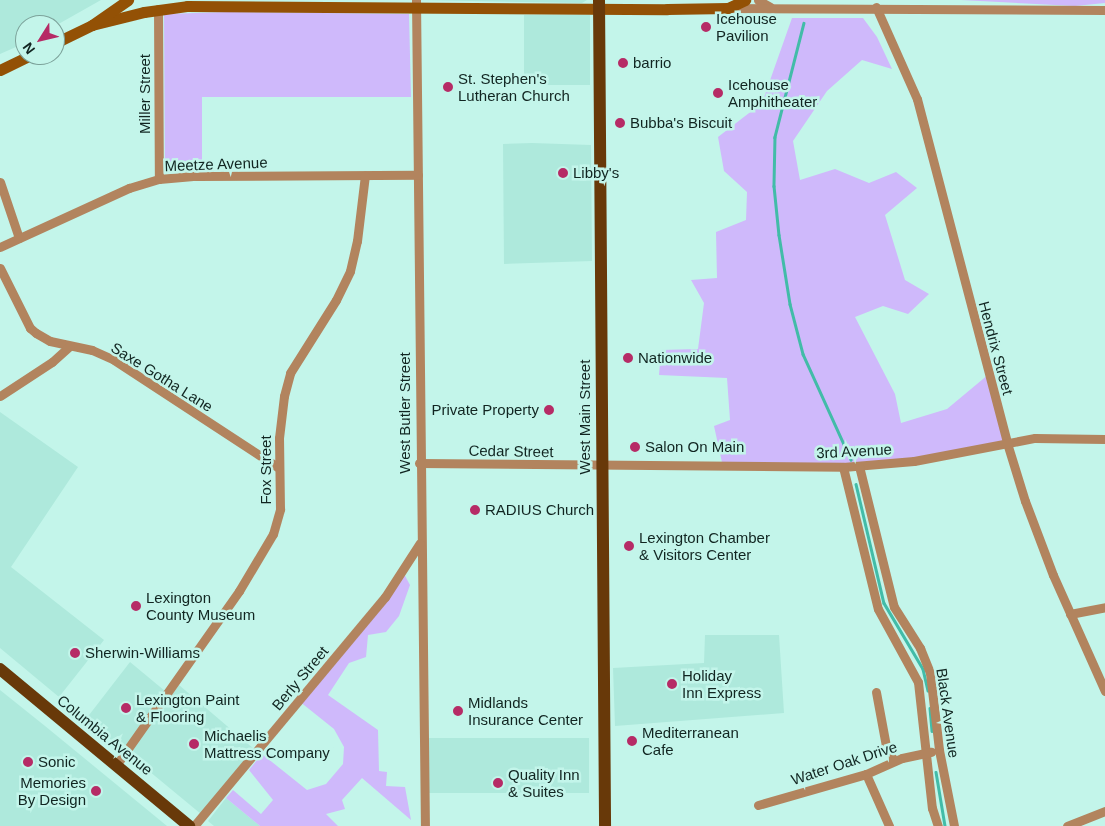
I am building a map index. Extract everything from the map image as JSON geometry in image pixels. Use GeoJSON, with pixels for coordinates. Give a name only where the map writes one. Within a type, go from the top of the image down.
{"type":"FeatureCollection","features":[{"type":"Feature","properties":{"kind":"main road"},"geometry":{"type":"LineString","coordinates":[[65,38],[92,25],[128,0]]}},
{"type":"Feature","properties":{"kind":"main road"},"geometry":{"type":"LineString","coordinates":[[92,25],[158,9],[259,3],[598,4],[728,8],[745,0]]}},
{"type":"Feature","properties":{"kind":"main road","name":"West Main Street"},"geometry":{"type":"LineString","coordinates":[[598,4],[605,826]]}},
{"type":"Feature","properties":{"kind":"main road"},"geometry":{"type":"LineString","coordinates":[[0,70],[15,62]]}},
{"type":"Feature","properties":{"kind":"main road","name":"Columbia Avenue"},"geometry":{"type":"LineString","coordinates":[[0,670],[117,764],[189,826]]}},
{"type":"Feature","properties":{"kind":"street"},"geometry":{"type":"LineString","coordinates":[[758,0],[770,7]]}},
{"type":"Feature","properties":{"kind":"street","name":"West Butler Street"},"geometry":{"type":"LineString","coordinates":[[416,3],[419,464],[425,826]]}},
{"type":"Feature","properties":{"kind":"street"},"geometry":{"type":"LineString","coordinates":[[728,8],[762,10],[770,7],[1105,10]]}},
{"type":"Feature","properties":{"kind":"street","name":"Hendrix Street"},"geometry":{"type":"LineString","coordinates":[[876,7],[917,99],[1007,443],[1041,546],[1105,691]]}},
{"type":"Feature","properties":{"kind":"street","name":"Miller Street"},"geometry":{"type":"LineString","coordinates":[[158,9],[159,179]]}},
{"type":"Feature","properties":{"kind":"street","name":"Meetze Avenue"},"geometry":{"type":"LineString","coordinates":[[0,247],[128,188],[159,179],[196,176],[418,175]]}},
{"type":"Feature","properties":{"kind":"street","name":"Fox Street"},"geometry":{"type":"LineString","coordinates":[[117,764],[184,672],[270,542],[280,509],[281,411],[288,380],[350,271],[358,241],[364,176]]}},
{"type":"Feature","properties":{"kind":"street"},"geometry":{"type":"LineString","coordinates":[[0,182],[19,238]]}},
{"type":"Feature","properties":{"kind":"street","name":"Saxe Gotha Lane"},"geometry":{"type":"LineString","coordinates":[[0,268],[30,328],[50,341],[92,350],[114,360],[279,468]]}},
{"type":"Feature","properties":{"kind":"street"},"geometry":{"type":"LineString","coordinates":[[0,396],[58,358],[70,346]]}},
{"type":"Feature","properties":{"kind":"street","name":"3rd Avenue"},"geometry":{"type":"LineString","coordinates":[[602,466],[843,467],[914,461],[1035,438],[1105,438]]}},
{"type":"Feature","properties":{"kind":"street","name":"Cedar Street"},"geometry":{"type":"LineString","coordinates":[[419,464],[602,466]]}},
{"type":"Feature","properties":{"kind":"street","name":"Black Avenue"},"geometry":{"type":"LineString","coordinates":[[859,466],[894,607],[920,648],[930,672],[939,750],[954,826]]}},
{"type":"Feature","properties":{"kind":"street","name":"Black Avenue"},"geometry":{"type":"LineString","coordinates":[[843,467],[878,609],[918,682],[926,753],[938,826]]}},
{"type":"Feature","properties":{"kind":"street","name":"Berly Street"},"geometry":{"type":"LineString","coordinates":[[194,826],[385,597],[420,543]]}},
{"type":"Feature","properties":{"kind":"street"},"geometry":{"type":"LineString","coordinates":[[1070,614],[1105,608]]}},
{"type":"Feature","properties":{"kind":"street"},"geometry":{"type":"LineString","coordinates":[[876,692],[886,746],[894,762]]}},
{"type":"Feature","properties":{"kind":"street","name":"Water Oak Drive"},"geometry":{"type":"LineString","coordinates":[[758,805],[866,774],[894,762],[939,750]]}},
{"type":"Feature","properties":{"kind":"street"},"geometry":{"type":"LineString","coordinates":[[866,774],[889,826]]}},
{"type":"Feature","properties":{"kind":"street"},"geometry":{"type":"LineString","coordinates":[[1067,826],[1105,811]]}},
{"type":"Feature","properties":{"kind":"shaded area"},"geometry":{"type":"Polygon","coordinates":[[[0,0],[101,0],[65,20],[65,15],[15,15],[15,47],[0,54],[0,0]]]}},
{"type":"Feature","properties":{"kind":"shaded area"},"geometry":{"type":"Polygon","coordinates":[[[419,0],[587,0],[582,3],[419,0]]]}},
{"type":"Feature","properties":{"kind":"shaded area"},"geometry":{"type":"Polygon","coordinates":[[[961,0],[1105,0],[1105,3],[1075,6],[961,0]]]}},
{"type":"Feature","properties":{"kind":"shaded area"},"geometry":{"type":"Polygon","coordinates":[[[227,12],[409,14],[411,97],[202,97],[202,170],[165,172],[164,14],[227,12]]]}},
{"type":"Feature","properties":{"kind":"shaded area"},"geometry":{"type":"Polygon","coordinates":[[[524,15],[590,15],[590,85],[524,85],[524,15]]]}},
{"type":"Feature","properties":{"kind":"shaded area"},"geometry":{"type":"Polygon","coordinates":[[[792,18],[863,18],[877,37],[892,69],[862,60],[827,91],[793,141],[800,180],[835,169],[869,183],[896,172],[917,188],[885,215],[905,280],[929,294],[908,314],[883,306],[855,317],[895,394],[901,423],[947,409],[989,374],[1007,443],[914,461],[723,467],[714,426],[730,420],[727,378],[659,375],[661,350],[698,349],[704,303],[691,280],[717,278],[716,232],[746,220],[747,192],[724,171],[718,137],[762,103],[792,18]]]}},
{"type":"Feature","properties":{"kind":"shaded area"},"geometry":{"type":"Polygon","coordinates":[[[503,144],[591,145],[592,261],[504,264],[503,144]]]}},
{"type":"Feature","properties":{"kind":"shaded area"},"geometry":{"type":"Polygon","coordinates":[[[0,412],[78,467],[11,567],[104,640],[59,697],[0,648],[0,412]]]}},
{"type":"Feature","properties":{"kind":"shaded area"},"geometry":{"type":"Polygon","coordinates":[[[403,572],[410,585],[399,616],[386,632],[368,635],[366,657],[349,663],[328,695],[378,730],[379,771],[387,772],[386,786],[405,787],[411,820],[362,778],[342,800],[345,809],[326,814],[338,826],[260,826],[226,798],[233,790],[261,814],[273,800],[249,770],[262,754],[307,790],[326,784],[343,764],[344,747],[334,729],[299,701],[403,572]]]}},
{"type":"Feature","properties":{"kind":"shaded area"},"geometry":{"type":"Polygon","coordinates":[[[705,635],[779,635],[784,713],[615,726],[613,668],[704,663],[705,635]]]}},
{"type":"Feature","properties":{"kind":"shaded area"},"geometry":{"type":"Polygon","coordinates":[[[130,662],[171,696],[179,685],[254,749],[201,814],[86,719],[130,662]]]}},
{"type":"Feature","properties":{"kind":"shaded area"},"geometry":{"type":"Polygon","coordinates":[[[0,690],[45,726],[167,826],[0,826],[0,690]]]}},
{"type":"Feature","properties":{"kind":"shaded area"},"geometry":{"type":"Polygon","coordinates":[[[429,738],[589,738],[589,793],[429,793],[429,738]]]}},
{"type":"Feature","properties":{"kind":"shaded area"},"geometry":{"type":"Polygon","coordinates":[[[226,798],[260,826],[214,826],[208,821],[226,798]]]}},
{"type":"Feature","properties":{"kind":"waterway"},"geometry":{"type":"LineString","coordinates":[[804,23],[775,137],[774,186],[779,235],[790,304],[803,354],[851,460]]}},
{"type":"Feature","properties":{"kind":"waterway"},"geometry":{"type":"LineString","coordinates":[[856,484],[884,603],[923,669],[928,690]]}},
{"type":"Feature","properties":{"kind":"waterway"},"geometry":{"type":"LineString","coordinates":[[930,708],[932,731]]}},
{"type":"Feature","properties":{"kind":"waterway"},"geometry":{"type":"LineString","coordinates":[[936,772],[945,826]]}},
{"type":"Feature","properties":{"kind":"place","name":"Icehouse Pavilion"},"geometry":{"type":"Point","coordinates":[706,27]}},
{"type":"Feature","properties":{"kind":"place","name":"barrio"},"geometry":{"type":"Point","coordinates":[623,63]}},
{"type":"Feature","properties":{"kind":"place","name":"St. Stephen's Lutheran Church"},"geometry":{"type":"Point","coordinates":[448,87]}},
{"type":"Feature","properties":{"kind":"place","name":"Icehouse Amphitheater"},"geometry":{"type":"Point","coordinates":[718,93]}},
{"type":"Feature","properties":{"kind":"place","name":"Bubba's Biscuit"},"geometry":{"type":"Point","coordinates":[620,123]}},
{"type":"Feature","properties":{"kind":"place","name":"Libby's"},"geometry":{"type":"Point","coordinates":[563,173]}},
{"type":"Feature","properties":{"kind":"place","name":"Nationwide"},"geometry":{"type":"Point","coordinates":[628,358]}},
{"type":"Feature","properties":{"kind":"place","name":"Private Property"},"geometry":{"type":"Point","coordinates":[549,410]}},
{"type":"Feature","properties":{"kind":"place","name":"Salon On Main"},"geometry":{"type":"Point","coordinates":[635,447]}},
{"type":"Feature","properties":{"kind":"place","name":"RADIUS Church"},"geometry":{"type":"Point","coordinates":[475,510]}},
{"type":"Feature","properties":{"kind":"place","name":"Lexington Chamber & Visitors Center"},"geometry":{"type":"Point","coordinates":[629,546]}},
{"type":"Feature","properties":{"kind":"place","name":"Lexington County Museum"},"geometry":{"type":"Point","coordinates":[136,606]}},
{"type":"Feature","properties":{"kind":"place","name":"Sherwin-Williams"},"geometry":{"type":"Point","coordinates":[75,653]}},
{"type":"Feature","properties":{"kind":"place","name":"Holiday Inn Express"},"geometry":{"type":"Point","coordinates":[672,684]}},
{"type":"Feature","properties":{"kind":"place","name":"Lexington Paint & Flooring"},"geometry":{"type":"Point","coordinates":[126,708]}},
{"type":"Feature","properties":{"kind":"place","name":"Midlands Insurance Center"},"geometry":{"type":"Point","coordinates":[458,711]}},
{"type":"Feature","properties":{"kind":"place","name":"Mediterranean Cafe"},"geometry":{"type":"Point","coordinates":[632,741]}},
{"type":"Feature","properties":{"kind":"place","name":"Michaelis Mattress Company"},"geometry":{"type":"Point","coordinates":[194,744]}},
{"type":"Feature","properties":{"kind":"place","name":"Sonic"},"geometry":{"type":"Point","coordinates":[28,762]}},
{"type":"Feature","properties":{"kind":"place","name":"Quality Inn & Suites"},"geometry":{"type":"Point","coordinates":[498,783]}},
{"type":"Feature","properties":{"kind":"place","name":"Memories By Design"},"geometry":{"type":"Point","coordinates":[96,791]}}]}
